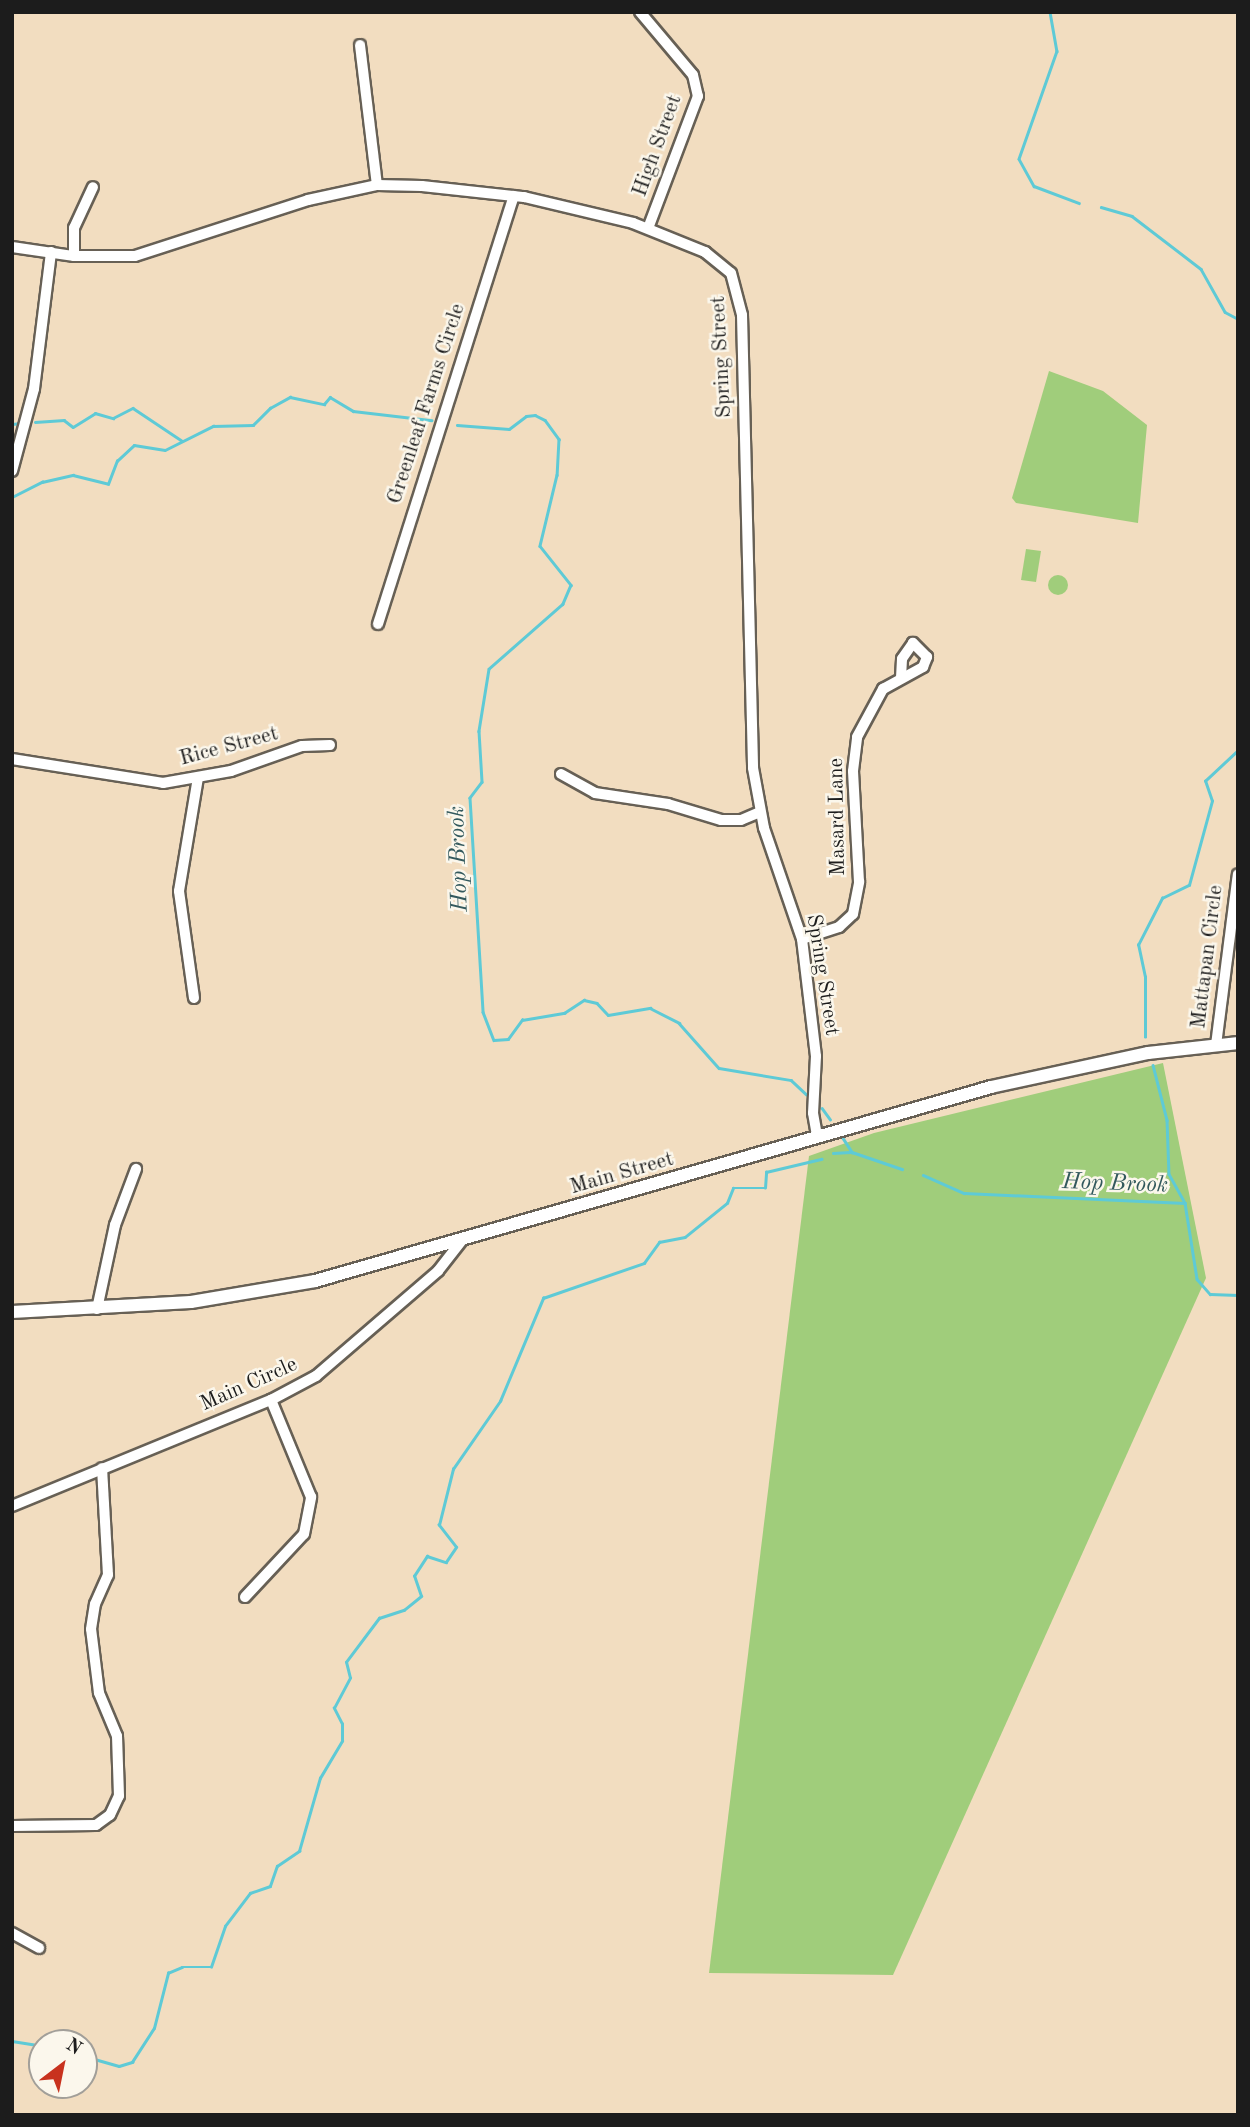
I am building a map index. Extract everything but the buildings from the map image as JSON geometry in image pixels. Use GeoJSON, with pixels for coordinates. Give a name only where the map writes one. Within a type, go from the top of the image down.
{"type":"FeatureCollection","features":[{"type":"Feature","properties":{"kind":"main road","name":"Main Street"},"geometry":{"type":"LineString","coordinates":[[12,1312],[97,1309],[234,1297],[315,1281],[817,1136],[1043,1074],[1148,1053],[1238,1043]]}},
{"type":"Feature","properties":{"kind":"street","name":"High Street"},"geometry":{"type":"LineString","coordinates":[[640,12],[693,75],[698,96],[648,228]]}},
{"type":"Feature","properties":{"kind":"street"},"geometry":{"type":"LineString","coordinates":[[360,46],[377,185]]}},
{"type":"Feature","properties":{"kind":"street","name":"Spring Street"},"geometry":{"type":"LineString","coordinates":[[12,247],[74,256],[114,257],[158,251],[308,200],[377,185],[514,196],[648,228],[714,257],[732,273],[739,290],[753,768],[760,812],[802,939],[816,1056],[813,1113],[817,1136]]}},
{"type":"Feature","properties":{"kind":"street"},"geometry":{"type":"LineString","coordinates":[[74,256],[74,228],[93,187]]}},
{"type":"Feature","properties":{"kind":"street","name":"Greenleaf Farms Circle"},"geometry":{"type":"LineString","coordinates":[[378,624],[514,196]]}},
{"type":"Feature","properties":{"kind":"street"},"geometry":{"type":"LineString","coordinates":[[12,471],[32,399],[51,252]]}},
{"type":"Feature","properties":{"kind":"street","name":"Masard Lane"},"geometry":{"type":"LineString","coordinates":[[802,939],[839,927],[853,914],[859,882],[853,771],[857,737],[870,707],[883,689],[901,677]]}},
{"type":"Feature","properties":{"kind":"street","name":"Rice Street"},"geometry":{"type":"LineString","coordinates":[[12,759],[138,782],[198,778],[302,746],[330,745]]}},
{"type":"Feature","properties":{"kind":"street"},"geometry":{"type":"LineString","coordinates":[[561,774],[595,793],[668,804],[722,820],[741,820],[760,812]]}},
{"type":"Feature","properties":{"kind":"street"},"geometry":{"type":"LineString","coordinates":[[194,998],[179,891],[198,778]]}},
{"type":"Feature","properties":{"kind":"street","name":"Mattapan Circle"},"geometry":{"type":"LineString","coordinates":[[1216,1045],[1238,874]]}},
{"type":"Feature","properties":{"kind":"street"},"geometry":{"type":"LineString","coordinates":[[97,1309],[115,1225],[136,1169]]}},
{"type":"Feature","properties":{"kind":"street","name":"Main Circle"},"geometry":{"type":"LineString","coordinates":[[12,1506],[271,1400],[328,1369],[438,1271],[463,1239]]}},
{"type":"Feature","properties":{"kind":"street"},"geometry":{"type":"LineString","coordinates":[[245,1597],[304,1534],[311,1497],[301,1463],[271,1400]]}},
{"type":"Feature","properties":{"kind":"street"},"geometry":{"type":"LineString","coordinates":[[12,1826],[96,1825],[110,1815],[119,1796],[117,1736],[99,1693],[92,1629],[95,1604],[108,1575],[102,1468]]}},
{"type":"Feature","properties":{"kind":"street"},"geometry":{"type":"LineString","coordinates":[[12,1933],[38,1948]]}},
{"type":"Feature","properties":{"kind":"green space"},"geometry":{"type":"Polygon","coordinates":[[[1049,371],[1103,391],[1147,425],[1138,523],[1016,503],[1012,498],[1049,371]]]}},
{"type":"Feature","properties":{"kind":"green space"},"geometry":{"type":"Polygon","coordinates":[[[1026,549],[1041,551],[1036,582],[1021,580],[1026,549]]]}},
{"type":"Feature","properties":{"kind":"green space"},"geometry":{"type":"Polygon","coordinates":[[[1058,575],[1065,578],[1068,585],[1065,592],[1058,595],[1051,592],[1048,585],[1051,578],[1058,575]]]}},
{"type":"Feature","properties":{"kind":"green space"},"geometry":{"type":"Polygon","coordinates":[[[1163,1063],[1206,1278],[893,1975],[709,1973],[809,1156],[874,1133],[1163,1063]]]}},
{"type":"Feature","properties":{"kind":"waterway"},"geometry":{"type":"LineString","coordinates":[[1050,12],[1057,51],[1019,159],[1034,186],[1079,203]]}},
{"type":"Feature","properties":{"kind":"waterway"},"geometry":{"type":"LineString","coordinates":[[1101,207],[1132,216],[1201,269],[1225,312],[1238,319]]}},
{"type":"Feature","properties":{"kind":"waterway","name":"Hop Brook"},"geometry":{"type":"LineString","coordinates":[[12,497],[42,482],[73,475],[108,484],[117,461],[134,445],[165,450],[213,426],[253,425],[270,408],[290,397],[324,404],[330,397],[353,411],[431,420]]}},
{"type":"Feature","properties":{"kind":"waterway"},"geometry":{"type":"LineString","coordinates":[[35,422],[64,420],[73,427],[95,413],[113,418],[133,408],[181,440]]}},
{"type":"Feature","properties":{"kind":"waterway","name":"Hop Brook"},"geometry":{"type":"LineString","coordinates":[[457,425],[509,429],[526,416],[535,415],[545,420],[559,439],[557,475],[540,546],[571,585],[563,604],[489,669],[479,731],[482,782],[470,798],[483,1012],[494,1040],[508,1039],[522,1020],[564,1013],[584,1000],[597,1003],[608,1015],[650,1008],[679,1023],[719,1068],[791,1080],[806,1094]]}},
{"type":"Feature","properties":{"kind":"waterway"},"geometry":{"type":"LineString","coordinates":[[12,424],[21,423]]}},
{"type":"Feature","properties":{"kind":"waterway"},"geometry":{"type":"LineString","coordinates":[[1145,1037],[1145,977],[1138,945],[1162,898],[1189,885],[1212,801],[1205,781],[1238,750]]}},
{"type":"Feature","properties":{"kind":"waterway"},"geometry":{"type":"LineString","coordinates":[[1153,1065],[1167,1120],[1169,1174],[1185,1203]]}},
{"type":"Feature","properties":{"kind":"waterway","name":"Hop Brook"},"geometry":{"type":"LineString","coordinates":[[822,1108],[830,1119]]}},
{"type":"Feature","properties":{"kind":"waterway","name":"Hop Brook"},"geometry":{"type":"LineString","coordinates":[[843,1138],[852,1152],[902,1169]]}},
{"type":"Feature","properties":{"kind":"waterway"},"geometry":{"type":"LineString","coordinates":[[833,1153],[850,1152]]}},
{"type":"Feature","properties":{"kind":"waterway"},"geometry":{"type":"LineString","coordinates":[[98,2060],[119,2066],[132,2062],[154,2028],[168,1973],[182,1967],[211,1967],[225,1926],[250,1893],[270,1886],[277,1866],[299,1851],[320,1778],[342,1741],[342,1724],[334,1708],[350,1678],[346,1662],[379,1618],[404,1610],[421,1596],[414,1576],[427,1556],[446,1562],[456,1547],[439,1525],[453,1469],[500,1401],[543,1298],[644,1263],[659,1242],[685,1237],[727,1203],[733,1188],[765,1188],[766,1172],[821,1159]]}},
{"type":"Feature","properties":{"kind":"waterway","name":"Hop Brook"},"geometry":{"type":"LineString","coordinates":[[923,1175],[964,1193],[1185,1203],[1197,1279],[1210,1294],[1238,1295]]}},
{"type":"Feature","properties":{"kind":"waterway"},"geometry":{"type":"LineString","coordinates":[[12,2041],[28,2044]]}}]}
